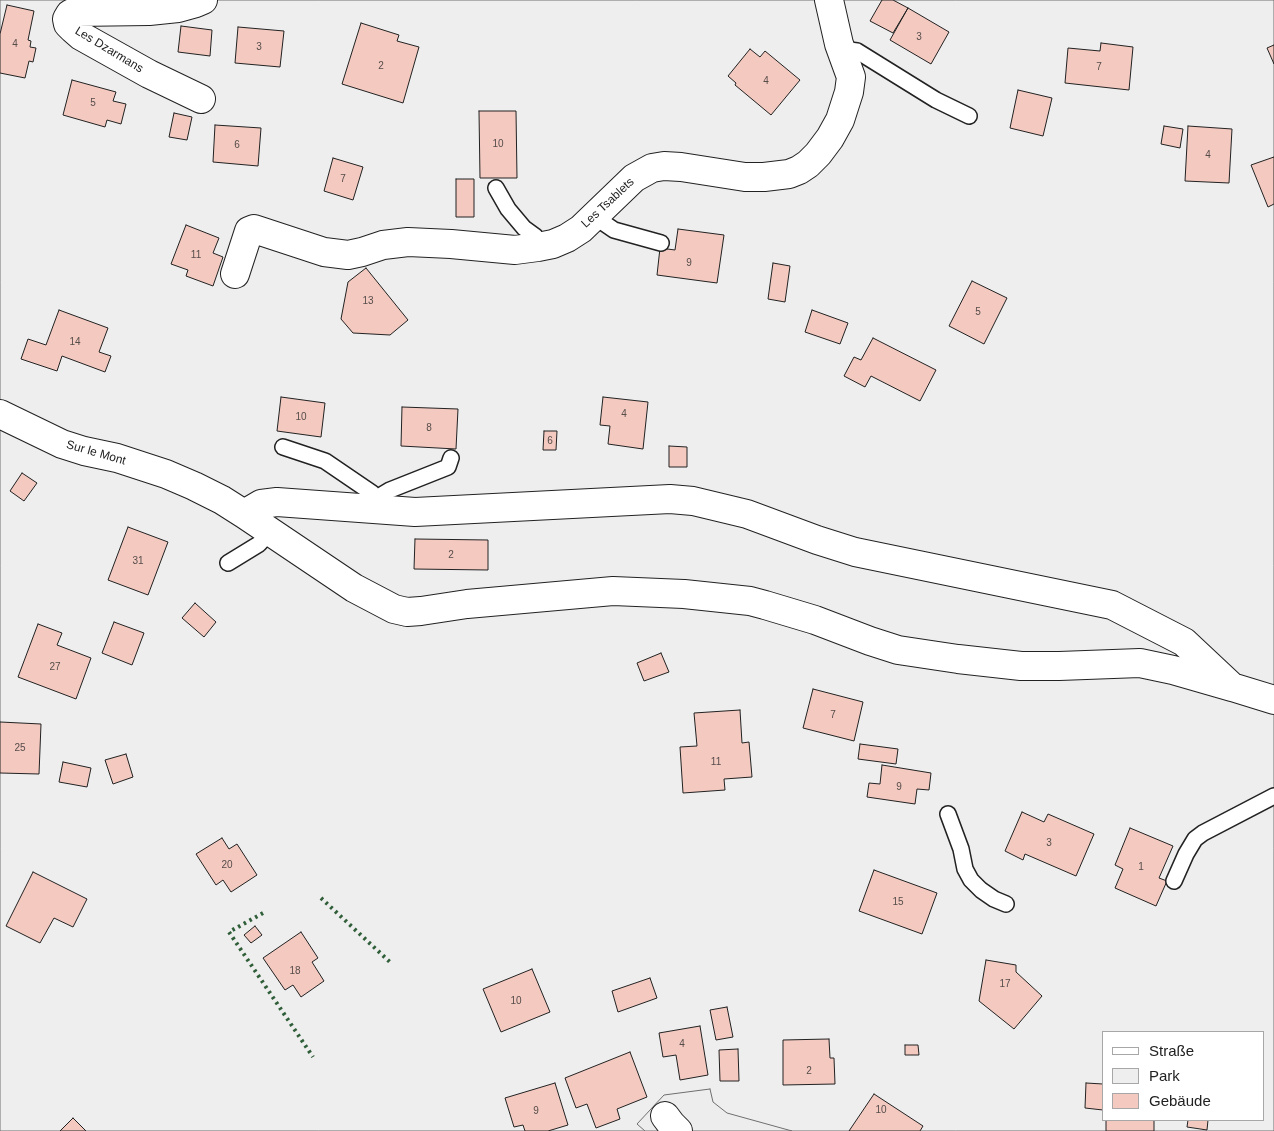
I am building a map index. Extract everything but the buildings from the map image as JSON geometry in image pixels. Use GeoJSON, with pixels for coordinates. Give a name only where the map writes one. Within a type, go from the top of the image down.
{"type":"FeatureCollection","features":[{"type":"Feature","properties":{"kind":"street","name":"Les Dzarmans"},"geometry":{"type":"LineString","coordinates":[[201,99],[149,74],[82,36],[68,24],[68,18],[74,12],[150,11],[178,8],[196,4],[202,0]]}},
{"type":"Feature","properties":{"kind":"street","name":"Les Tsablets"},"geometry":{"type":"LineString","coordinates":[[235,274],[248,231],[254,229],[324,252],[348,254],[398,243],[427,243],[515,250],[541,247],[567,238],[595,217],[634,178],[652,168],[664,166],[681,167],[745,177],[784,175],[799,170],[818,154],[830,138],[840,120],[848,99],[851,84],[851,77],[839,44],[829,0]]}},
{"type":"Feature","properties":{"kind":"street","name":"Sur le Mont"},"geometry":{"type":"LineString","coordinates":[[0,414],[62,444],[117,458],[166,474],[194,486],[222,500],[354,588],[394,610],[421,612],[502,600],[613,591],[684,594],[750,601],[815,620],[870,641],[907,651],[1021,666],[1140,663],[1180,672],[1274,700]]}},
{"type":"Feature","properties":{"kind":"street"},"geometry":{"type":"LineString","coordinates":[[244,514],[261,504],[277,502],[377,505],[415,512],[670,499],[693,501],[747,514],[855,552],[1112,605],[1184,642],[1232,688]]}},
{"type":"Feature","properties":{"kind":"lane"},"geometry":{"type":"LineString","coordinates":[[841,49],[857,51],[936,100],[969,116]]}},
{"type":"Feature","properties":{"kind":"lane"},"geometry":{"type":"LineString","coordinates":[[496,188],[508,209],[524,228],[535,236],[541,247]]}},
{"type":"Feature","properties":{"kind":"lane"},"geometry":{"type":"LineString","coordinates":[[595,217],[614,230],[661,243]]}},
{"type":"Feature","properties":{"kind":"lane"},"geometry":{"type":"LineString","coordinates":[[284,447],[325,461],[372,493],[377,505]]}},
{"type":"Feature","properties":{"kind":"lane"},"geometry":{"type":"LineString","coordinates":[[377,505],[380,496],[390,490],[448,467],[451,458]]}},
{"type":"Feature","properties":{"kind":"lane"},"geometry":{"type":"LineString","coordinates":[[228,563],[259,544],[270,532]]}},
{"type":"Feature","properties":{"kind":"lane"},"geometry":{"type":"LineString","coordinates":[[1174,881],[1195,839],[1274,796]]}},
{"type":"Feature","properties":{"kind":"lane"},"geometry":{"type":"LineString","coordinates":[[948,814],[961,850],[965,869],[971,880],[994,900],[1006,904]]}},
{"type":"Feature","properties":{"kind":"green space"},"geometry":{"type":"Polygon","coordinates":[[[0,0],[1274,0],[1274,1131],[0,1131],[0,0]]]}},
{"type":"Feature","properties":{"kind":"shaded area"},"geometry":{"type":"Polygon","coordinates":[[[710,1089],[713,1102],[727,1113],[792,1131],[645,1131],[637,1124],[664,1095],[710,1089]]]}},
{"type":"Feature","properties":{"kind":"hedge"},"geometry":{"type":"LineString","coordinates":[[321,898],[391,963]]}},
{"type":"Feature","properties":{"kind":"hedge"},"geometry":{"type":"LineString","coordinates":[[263,913],[229,932],[313,1057]]}}]}
